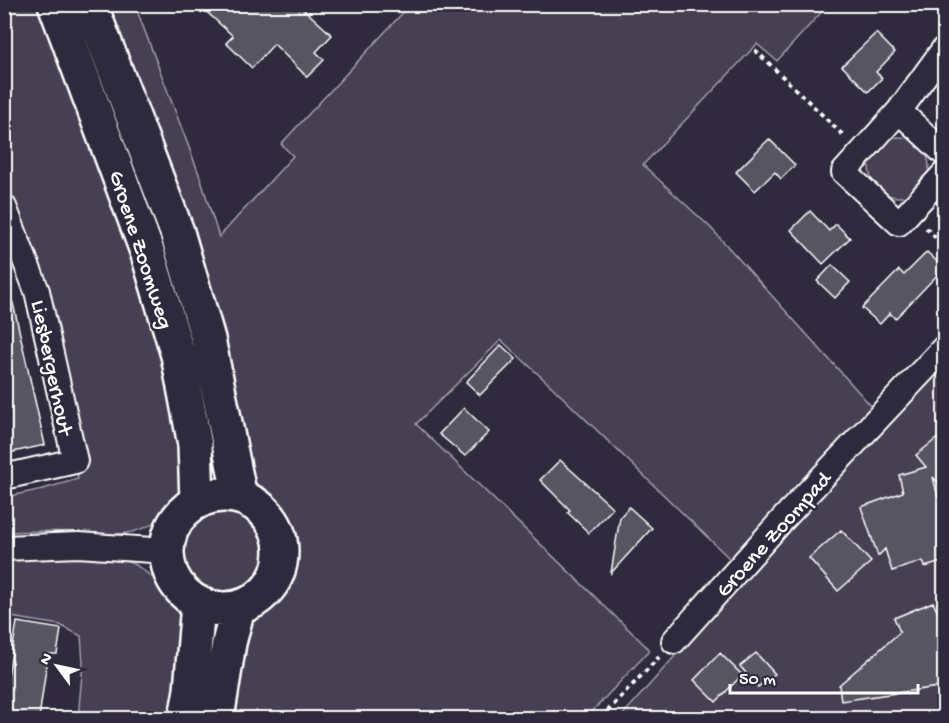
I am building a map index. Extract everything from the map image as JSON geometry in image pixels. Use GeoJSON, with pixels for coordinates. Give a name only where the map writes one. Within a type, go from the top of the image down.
{"type":"FeatureCollection","features":[{"type":"Feature","properties":{"kind":"main road","name":"Groene Zoomweg"},"geometry":{"type":"LineString","coordinates":[[55,4],[148,254],[178,355],[195,445],[197,501]]}},
{"type":"Feature","properties":{"kind":"main road","name":"Groene Zoomweg"},"geometry":{"type":"LineString","coordinates":[[90,4],[177,232],[208,339],[240,497]]}},
{"type":"Feature","properties":{"kind":"main road"},"geometry":{"type":"LineString","coordinates":[[218,495],[240,497],[259,507],[273,522],[280,543],[280,564],[272,583],[257,599],[238,608],[218,609],[198,603],[181,590],[170,572],[167,551],[171,531],[182,514],[197,501],[218,495]]}},
{"type":"Feature","properties":{"kind":"main road"},"geometry":{"type":"LineString","coordinates":[[186,718],[191,690],[198,603]]}},
{"type":"Feature","properties":{"kind":"main road"},"geometry":{"type":"LineString","coordinates":[[217,718],[229,643],[238,608]]}},
{"type":"Feature","properties":{"kind":"street"},"geometry":{"type":"LineString","coordinates":[[945,49],[899,111],[844,172],[899,223],[945,174]]}},
{"type":"Feature","properties":{"kind":"street"},"geometry":{"type":"LineString","coordinates":[[899,111],[945,153]]}},
{"type":"Feature","properties":{"kind":"street","name":"Liesbergerhout"},"geometry":{"type":"LineString","coordinates":[[4,207],[37,291],[75,461],[4,477]]}},
{"type":"Feature","properties":{"kind":"street","name":"Groene Zoompad"},"geometry":{"type":"LineString","coordinates":[[674,641],[784,518],[945,348]]}},
{"type":"Feature","properties":{"kind":"street"},"geometry":{"type":"LineString","coordinates":[[4,548],[78,545],[167,551]]}},
{"type":"Feature","properties":{"kind":"path"},"geometry":{"type":"LineString","coordinates":[[755,50],[862,152]]}},
{"type":"Feature","properties":{"kind":"path"},"geometry":{"type":"LineString","coordinates":[[601,718],[674,641]]}},
{"type":"Feature","properties":{"kind":"shaded area"},"geometry":{"type":"Polygon","coordinates":[[[4,5],[46,5],[179,395],[183,496],[158,521],[143,529],[120,534],[60,531],[5,532],[5,497],[78,479],[77,471],[84,457],[65,360],[52,310],[5,177],[4,5]]]}},
{"type":"Feature","properties":{"kind":"shaded area"},"geometry":{"type":"Polygon","coordinates":[[[99,5],[135,5],[199,174],[219,237],[293,156],[281,144],[410,5],[828,5],[777,61],[757,44],[643,165],[710,227],[873,408],[730,559],[501,340],[416,424],[650,650],[586,718],[226,718],[236,650],[259,611],[279,597],[289,573],[293,547],[283,513],[256,489],[242,461],[99,5]]]}},
{"type":"Feature","properties":{"kind":"shaded area"},"geometry":{"type":"Polygon","coordinates":[[[899,137],[920,146],[929,167],[920,188],[899,197],[878,188],[869,167],[878,146],[899,137]]]}},
{"type":"Feature","properties":{"kind":"shaded area"},"geometry":{"type":"Polygon","coordinates":[[[944,363],[944,718],[620,718],[815,498],[944,363]]]}},
{"type":"Feature","properties":{"kind":"shaded area"},"geometry":{"type":"Polygon","coordinates":[[[218,512],[234,512],[249,519],[260,530],[267,545],[264,569],[255,582],[234,594],[218,594],[203,587],[192,576],[185,561],[185,545],[192,530],[203,519],[218,512]]]}},
{"type":"Feature","properties":{"kind":"shaded area"},"geometry":{"type":"Polygon","coordinates":[[[115,557],[136,565],[161,584],[174,602],[181,618],[179,718],[78,718],[83,663],[81,636],[60,625],[5,616],[4,560],[115,557]]]}},
{"type":"Feature","properties":{"kind":"building"},"geometry":{"type":"Polygon","coordinates":[[[198,4],[298,4],[332,35],[316,52],[324,60],[307,77],[274,44],[252,68],[226,43],[233,36],[198,4]]]}},
{"type":"Feature","properties":{"kind":"building"},"geometry":{"type":"Polygon","coordinates":[[[876,33],[895,52],[876,72],[882,78],[868,92],[842,66],[876,33]]]}},
{"type":"Feature","properties":{"kind":"building"},"geometry":{"type":"Polygon","coordinates":[[[769,139],[795,165],[781,179],[775,172],[755,191],[736,172],[769,139]]]}},
{"type":"Feature","properties":{"kind":"building"},"geometry":{"type":"Polygon","coordinates":[[[810,211],[829,231],[836,224],[850,238],[823,264],[791,230],[810,211]]]}},
{"type":"Feature","properties":{"kind":"building"},"geometry":{"type":"Polygon","coordinates":[[[927,252],[944,268],[895,319],[890,313],[880,324],[862,308],[899,270],[904,275],[927,252]]]}},
{"type":"Feature","properties":{"kind":"building"},"geometry":{"type":"Polygon","coordinates":[[[832,265],[850,282],[835,298],[817,281],[832,265]]]}},
{"type":"Feature","properties":{"kind":"building"},"geometry":{"type":"Polygon","coordinates":[[[13,303],[45,445],[4,454],[4,304],[13,303]]]}},
{"type":"Feature","properties":{"kind":"building"},"geometry":{"type":"Polygon","coordinates":[[[501,345],[516,359],[480,395],[466,382],[501,345]]]}},
{"type":"Feature","properties":{"kind":"building"},"geometry":{"type":"Polygon","coordinates":[[[464,408],[489,432],[465,456],[439,434],[464,408]]]}},
{"type":"Feature","properties":{"kind":"building"},"geometry":{"type":"Polygon","coordinates":[[[945,432],[945,491],[933,477],[945,524],[945,561],[925,567],[923,561],[892,571],[885,549],[878,556],[861,507],[903,492],[899,475],[926,467],[916,455],[945,432]]]}},
{"type":"Feature","properties":{"kind":"building"},"geometry":{"type":"Polygon","coordinates":[[[560,460],[613,508],[589,533],[568,513],[570,510],[540,480],[560,460]]]}},
{"type":"Feature","properties":{"kind":"building"},"geometry":{"type":"Polygon","coordinates":[[[629,507],[652,528],[611,573],[620,517],[629,507]]]}},
{"type":"Feature","properties":{"kind":"building"},"geometry":{"type":"Polygon","coordinates":[[[841,530],[871,562],[838,591],[809,558],[841,530]]]}},
{"type":"Feature","properties":{"kind":"building"},"geometry":{"type":"Polygon","coordinates":[[[933,602],[945,629],[945,686],[841,701],[839,685],[900,632],[894,618],[933,602]]]}},
{"type":"Feature","properties":{"kind":"building"},"geometry":{"type":"Polygon","coordinates":[[[17,622],[61,629],[57,654],[48,654],[39,718],[4,718],[4,699],[17,622]]]}},
{"type":"Feature","properties":{"kind":"building"},"geometry":{"type":"Polygon","coordinates":[[[720,653],[742,675],[716,702],[694,680],[720,653]]]}},
{"type":"Feature","properties":{"kind":"building"},"geometry":{"type":"Polygon","coordinates":[[[756,653],[775,674],[758,687],[740,666],[756,653]]]}}]}
